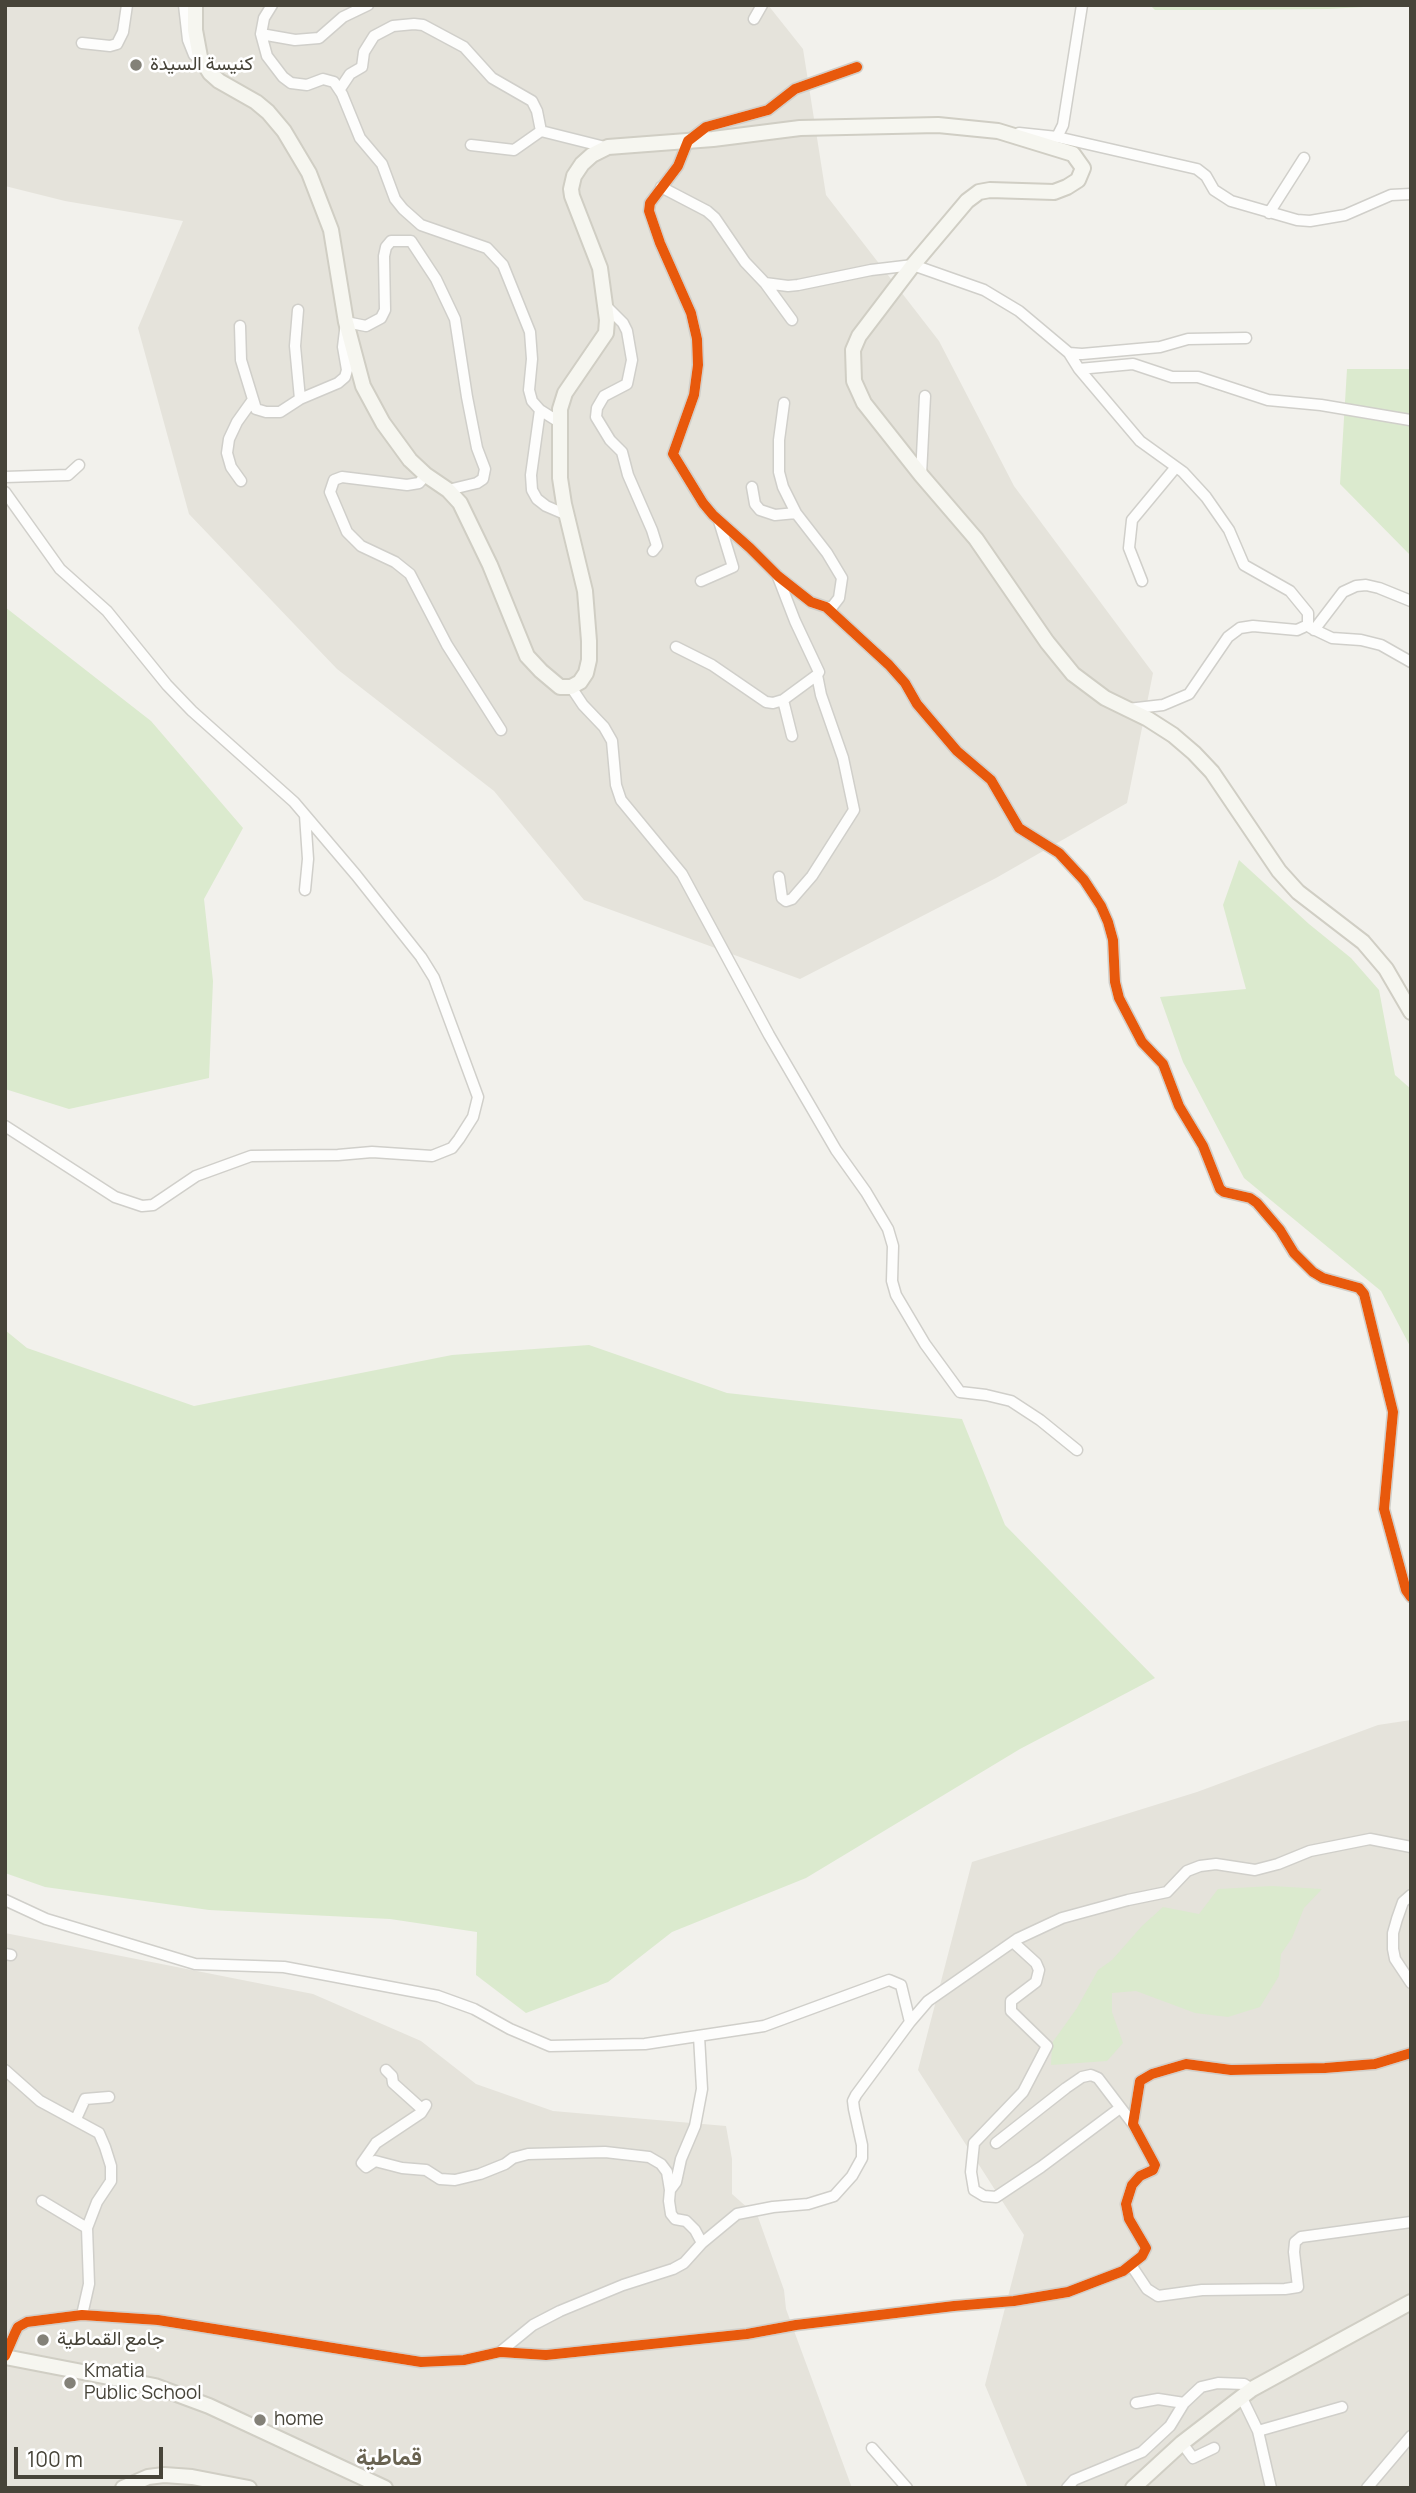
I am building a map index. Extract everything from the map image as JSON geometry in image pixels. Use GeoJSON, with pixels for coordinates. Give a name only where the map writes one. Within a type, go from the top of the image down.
{"type":"FeatureCollection","features":[{"type":"Feature","properties":{"kind":"main road"},"geometry":{"type":"LineString","coordinates":[[195,5],[195,30],[200,57],[219,81],[268,112],[301,157],[309,173],[331,230],[346,322],[363,386],[410,460],[426,475],[449,490],[460,503],[470,520],[527,656],[560,687],[571,687],[580,682],[586,673],[589,641],[584,591],[560,478],[559,422],[565,393],[606,333],[606,306],[600,268],[571,189],[574,176],[582,164],[608,147],[800,128],[938,125],[998,131],[1073,154],[1083,168],[1078,180],[1054,192],[1011,189],[979,192],[967,201],[913,265],[859,336],[853,350],[855,381],[864,403],[920,475],[976,539],[1047,642],[1073,674],[1098,693],[1173,735],[1194,753],[1212,772],[1279,871],[1298,892],[1363,942],[1386,969],[1411,1012]]}},
{"type":"Feature","properties":{"kind":"main road"},"geometry":{"type":"LineString","coordinates":[[1133,2488],[1182,2442],[1247,2393],[1411,2302]]}},
{"type":"Feature","properties":{"kind":"main road"},"geometry":{"type":"LineString","coordinates":[[5,2356],[155,2386],[209,2406],[385,2488]]}},
{"type":"Feature","properties":{"kind":"main road"},"geometry":{"type":"LineString","coordinates":[[123,2488],[148,2477],[164,2475],[192,2477],[249,2488]]}},
{"type":"Feature","properties":{"kind":"street"},"geometry":{"type":"LineString","coordinates":[[82,43],[110,46],[117,44],[123,32],[127,5]]}},
{"type":"Feature","properties":{"kind":"street"},"geometry":{"type":"LineString","coordinates":[[184,5],[188,40],[194,55],[200,57]]}},
{"type":"Feature","properties":{"kind":"street"},"geometry":{"type":"LineString","coordinates":[[272,5],[264,18],[261,34],[267,56],[288,81],[299,85],[328,79],[340,89],[360,138],[382,164],[395,199],[402,209],[421,225],[487,248],[503,265],[530,332],[532,343],[529,390],[532,401],[540,410],[559,422]]}},
{"type":"Feature","properties":{"kind":"street"},"geometry":{"type":"LineString","coordinates":[[261,34],[295,40],[319,38],[344,17],[368,5]]}},
{"type":"Feature","properties":{"kind":"street"},"geometry":{"type":"LineString","coordinates":[[754,19],[762,5]]}},
{"type":"Feature","properties":{"kind":"street"},"geometry":{"type":"LineString","coordinates":[[1056,137],[1065,118],[1082,5]]}},
{"type":"Feature","properties":{"kind":"street"},"geometry":{"type":"LineString","coordinates":[[340,89],[350,74],[362,67],[364,52],[374,36],[393,26],[414,23],[464,47],[492,78],[532,101],[541,131]]}},
{"type":"Feature","properties":{"kind":"street"},"geometry":{"type":"LineString","coordinates":[[785,403],[779,440],[779,472],[788,500],[842,578],[839,598],[832,607],[811,602],[778,576],[719,520],[703,503],[673,454],[694,395],[698,351],[691,313],[649,211],[650,203],[678,166],[688,141],[706,127],[768,110],[795,89],[857,66]]}},
{"type":"Feature","properties":{"kind":"street"},"geometry":{"type":"LineString","coordinates":[[471,145],[514,150],[541,131]]}},
{"type":"Feature","properties":{"kind":"street"},"geometry":{"type":"LineString","coordinates":[[541,131],[601,148],[608,147]]}},
{"type":"Feature","properties":{"kind":"street"},"geometry":{"type":"LineString","coordinates":[[998,131],[1056,137],[1197,169],[1221,195],[1231,201],[1297,219],[1327,219],[1353,212],[1391,195],[1411,194]]}},
{"type":"Feature","properties":{"kind":"street"},"geometry":{"type":"LineString","coordinates":[[1269,213],[1304,158]]}},
{"type":"Feature","properties":{"kind":"street"},"geometry":{"type":"LineString","coordinates":[[661,187],[708,211],[715,218],[745,262],[765,283],[792,320]]}},
{"type":"Feature","properties":{"kind":"street"},"geometry":{"type":"LineString","coordinates":[[240,326],[242,360],[252,401],[256,409],[280,412],[345,377],[347,370],[343,338],[346,322],[366,326],[381,318],[385,310],[386,247],[391,241],[411,241],[436,279],[455,318],[477,449],[485,469],[483,479],[477,483],[449,490]]}},
{"type":"Feature","properties":{"kind":"street"},"geometry":{"type":"LineString","coordinates":[[765,283],[798,285],[871,270],[913,265],[984,290],[1019,311],[1069,353],[1079,369],[1140,441],[1176,467],[1206,496],[1225,523],[1244,565],[1290,591],[1308,613],[1311,627]]}},
{"type":"Feature","properties":{"kind":"street"},"geometry":{"type":"LineString","coordinates":[[606,306],[627,331],[632,360],[628,384],[604,396],[597,408],[596,417],[610,440],[622,452],[628,475],[655,538],[657,548],[653,551]]}},
{"type":"Feature","properties":{"kind":"street"},"geometry":{"type":"LineString","coordinates":[[298,310],[295,346],[300,399]]}},
{"type":"Feature","properties":{"kind":"street"},"geometry":{"type":"LineString","coordinates":[[1069,353],[1160,347],[1188,339],[1246,338]]}},
{"type":"Feature","properties":{"kind":"street"},"geometry":{"type":"LineString","coordinates":[[1079,369],[1133,364],[1172,377],[1198,377],[1268,400],[1321,405],[1410,420]]}},
{"type":"Feature","properties":{"kind":"street"},"geometry":{"type":"LineString","coordinates":[[920,475],[925,396]]}},
{"type":"Feature","properties":{"kind":"street"},"geometry":{"type":"LineString","coordinates":[[241,481],[231,467],[226,453],[237,422],[252,401]]}},
{"type":"Feature","properties":{"kind":"street"},"geometry":{"type":"LineString","coordinates":[[540,410],[531,484],[537,499],[566,515]]}},
{"type":"Feature","properties":{"kind":"street"},"geometry":{"type":"LineString","coordinates":[[5,477],[68,475],[79,465]]}},
{"type":"Feature","properties":{"kind":"street"},"geometry":{"type":"LineString","coordinates":[[1142,581],[1129,548],[1132,520],[1176,467]]}},
{"type":"Feature","properties":{"kind":"street"},"geometry":{"type":"LineString","coordinates":[[426,475],[419,482],[407,485],[342,477],[334,480],[330,492],[347,532],[361,547],[395,562],[410,574],[447,645],[501,730]]}},
{"type":"Feature","properties":{"kind":"street"},"geometry":{"type":"LineString","coordinates":[[752,487],[755,504],[760,510],[775,516],[796,513]]}},
{"type":"Feature","properties":{"kind":"street"},"geometry":{"type":"LineString","coordinates":[[5,492],[61,569],[115,619],[191,711],[267,776],[305,815],[421,957],[434,978],[478,1097],[473,1117],[452,1147],[432,1156],[382,1152],[251,1156],[205,1172],[153,1205],[142,1206],[115,1197],[5,1126]]}},
{"type":"Feature","properties":{"kind":"street"},"geometry":{"type":"LineString","coordinates":[[701,581],[733,567],[719,520]]}},
{"type":"Feature","properties":{"kind":"street"},"geometry":{"type":"LineString","coordinates":[[778,576],[819,672],[817,675],[821,695],[843,758],[855,810],[812,876],[792,899],[786,901],[782,898],[779,877]]}},
{"type":"Feature","properties":{"kind":"street"},"geometry":{"type":"LineString","coordinates":[[1126,709],[1163,705],[1189,694],[1228,637],[1240,628],[1253,626],[1297,630],[1311,627],[1343,592],[1356,586],[1378,588],[1411,601]]}},
{"type":"Feature","properties":{"kind":"street"},"geometry":{"type":"LineString","coordinates":[[825,607],[889,665],[905,683],[917,704],[957,751],[991,780],[1018,828],[1059,853],[1093,892],[1108,922],[1113,940],[1115,982],[1119,998],[1142,1042],[1163,1064],[1179,1106],[1203,1146],[1220,1189],[1250,1198],[1257,1203],[1280,1230],[1294,1253],[1313,1272],[1323,1278],[1359,1288],[1364,1294],[1393,1412],[1384,1509],[1406,1590],[1411,1597]]}},
{"type":"Feature","properties":{"kind":"street"},"geometry":{"type":"LineString","coordinates":[[1311,627],[1332,638],[1361,640],[1381,645],[1411,662]]}},
{"type":"Feature","properties":{"kind":"street"},"geometry":{"type":"LineString","coordinates":[[676,647],[712,665],[766,702],[783,700],[817,675]]}},
{"type":"Feature","properties":{"kind":"street"},"geometry":{"type":"LineString","coordinates":[[571,687],[612,741],[616,785],[621,800],[682,874],[769,1035],[836,1150],[866,1192],[888,1230],[893,1246],[892,1281],[895,1295],[925,1345],[960,1392],[1011,1401],[1041,1420],[1077,1450]]}},
{"type":"Feature","properties":{"kind":"street"},"geometry":{"type":"LineString","coordinates":[[783,700],[792,736]]}},
{"type":"Feature","properties":{"kind":"street"},"geometry":{"type":"LineString","coordinates":[[305,815],[308,859],[305,890]]}},
{"type":"Feature","properties":{"kind":"street"},"geometry":{"type":"LineString","coordinates":[[500,2352],[534,2325],[560,2311],[623,2285],[674,2269],[737,2214],[808,2204],[834,2196],[859,2167],[862,2158],[853,2101],[910,2022],[935,1994],[1013,1942],[1062,1918],[1167,1892],[1187,1871],[1200,1866],[1216,1864],[1255,1870],[1310,1851],[1370,1839],[1411,1847]]}},
{"type":"Feature","properties":{"kind":"street"},"geometry":{"type":"LineString","coordinates":[[1411,1895],[1403,1902],[1397,1919],[1393,1933],[1393,1949],[1395,1959],[1411,1983]]}},
{"type":"Feature","properties":{"kind":"street"},"geometry":{"type":"LineString","coordinates":[[5,1900],[46,1919],[195,1964],[284,1967],[438,1996],[474,2009],[510,2029],[550,2046],[645,2044],[764,2026],[889,1980],[901,1985],[910,2022]]}},
{"type":"Feature","properties":{"kind":"street"},"geometry":{"type":"LineString","coordinates":[[1013,1942],[1036,1963],[1039,1970],[1036,1982],[1011,2001],[1011,2011],[1047,2046],[1023,2092],[974,2143],[971,2172],[974,2190],[984,2196],[996,2197],[1120,2108]]}},
{"type":"Feature","properties":{"kind":"street"},"geometry":{"type":"LineString","coordinates":[[670,2190],[676,2182],[681,2159],[695,2126],[702,2089],[699,2036]]}},
{"type":"Feature","properties":{"kind":"street"},"geometry":{"type":"LineString","coordinates":[[1133,2124],[1140,2081],[1177,2066],[1186,2064],[1231,2070],[1325,2068],[1375,2064],[1411,2053]]}},
{"type":"Feature","properties":{"kind":"street"},"geometry":{"type":"LineString","coordinates":[[5,2070],[40,2101],[99,2133],[111,2166],[111,2181],[97,2202],[88,2228],[89,2284],[82,2315]]}},
{"type":"Feature","properties":{"kind":"street"},"geometry":{"type":"LineString","coordinates":[[386,2070],[392,2076],[393,2083],[425,2107],[407,2124],[389,2132],[376,2143],[362,2163],[366,2167],[375,2161],[402,2168],[426,2170],[440,2179],[455,2180],[480,2175],[513,2158],[528,2154],[605,2152],[649,2157],[661,2164],[667,2172],[671,2214],[675,2219],[686,2221],[702,2243]]}},
{"type":"Feature","properties":{"kind":"street"},"geometry":{"type":"LineString","coordinates":[[5,2356],[18,2327],[27,2322],[82,2315],[158,2320],[421,2362],[464,2360],[500,2352],[545,2355],[747,2334],[796,2325],[954,2305],[1014,2301],[1068,2292],[1097,2283],[1123,2271],[1142,2256],[1146,2248],[1129,2218],[1127,2195],[1140,2176],[1153,2170],[1156,2165],[1133,2124],[1098,2078],[1091,2075],[1082,2077],[996,2143]]}},
{"type":"Feature","properties":{"kind":"street"},"geometry":{"type":"LineString","coordinates":[[76,2119],[85,2099],[109,2097]]}},
{"type":"Feature","properties":{"kind":"street"},"geometry":{"type":"LineString","coordinates":[[42,2201],[88,2228]]}},
{"type":"Feature","properties":{"kind":"street"},"geometry":{"type":"LineString","coordinates":[[1131,2265],[1147,2289],[1158,2296],[1202,2290],[1285,2289],[1298,2287],[1294,2252],[1295,2242],[1301,2237],[1411,2222]]}},
{"type":"Feature","properties":{"kind":"street"},"geometry":{"type":"LineString","coordinates":[[1067,2488],[1074,2480],[1142,2452],[1170,2426],[1184,2403],[1201,2387],[1218,2383],[1244,2385],[1258,2431],[1270,2488]]}},
{"type":"Feature","properties":{"kind":"street"},"geometry":{"type":"LineString","coordinates":[[1136,2403],[1158,2399],[1184,2403]]}},
{"type":"Feature","properties":{"kind":"street"},"geometry":{"type":"LineString","coordinates":[[1258,2431],[1342,2407]]}},
{"type":"Feature","properties":{"kind":"street"},"geometry":{"type":"LineString","coordinates":[[1367,2488],[1411,2436]]}},
{"type":"Feature","properties":{"kind":"street"},"geometry":{"type":"LineString","coordinates":[[1182,2442],[1193,2458],[1214,2448]]}},
{"type":"Feature","properties":{"kind":"street"},"geometry":{"type":"LineString","coordinates":[[872,2448],[907,2488]]}},
{"type":"Feature","properties":{"kind":"shaded area"},"geometry":{"type":"Polygon","coordinates":[[[5,5],[768,5],[803,49],[826,195],[939,341],[1014,486],[1153,673],[1127,803],[996,878],[800,979],[584,900],[494,791],[337,669],[189,514],[138,328],[183,221],[65,201],[5,186],[5,5]]]}},
{"type":"Feature","properties":{"kind":"shaded area"},"geometry":{"type":"Polygon","coordinates":[[[1411,1720],[1411,2488],[1028,2488],[985,2385],[1024,2235],[918,2070],[972,1862],[1197,1792],[1378,1725],[1411,1720]]]}},
{"type":"Feature","properties":{"kind":"shaded area"},"geometry":{"type":"Polygon","coordinates":[[[5,1933],[313,1994],[421,2041],[476,2084],[553,2111],[726,2126],[732,2159],[732,2194],[758,2217],[784,2290],[786,2309],[852,2488],[5,2488],[5,1933]]]}},
{"type":"Feature","properties":{"kind":"green space"},"geometry":{"type":"Polygon","coordinates":[[[1150,5],[1400,5],[1328,9],[1155,10],[1150,5]]]}},
{"type":"Feature","properties":{"kind":"green space"},"geometry":{"type":"Polygon","coordinates":[[[1347,369],[1411,369],[1411,556],[1340,484],[1347,369]]]}},
{"type":"Feature","properties":{"kind":"green space"},"geometry":{"type":"Polygon","coordinates":[[[5,607],[151,721],[243,828],[204,899],[213,981],[209,1078],[69,1109],[5,1089],[5,607]]]}},
{"type":"Feature","properties":{"kind":"green space"},"geometry":{"type":"Polygon","coordinates":[[[1239,860],[1351,958],[1379,990],[1395,1075],[1411,1089],[1411,1348],[1381,1291],[1244,1178],[1183,1062],[1160,997],[1246,989],[1223,905],[1239,860]]]}},
{"type":"Feature","properties":{"kind":"green space"},"geometry":{"type":"Polygon","coordinates":[[[5,1330],[27,1348],[194,1406],[452,1355],[589,1345],[727,1393],[962,1419],[1005,1525],[1155,1678],[1020,1749],[806,1878],[672,1932],[608,1982],[526,2013],[476,1975],[477,1932],[390,1919],[209,1910],[45,1887],[5,1873],[5,1330]]]}},
{"type":"Feature","properties":{"kind":"green space"},"geometry":{"type":"Polygon","coordinates":[[[1272,1886],[1322,1889],[1304,1908],[1292,1938],[1281,1954],[1279,1976],[1260,2007],[1228,2017],[1195,2013],[1136,1991],[1112,1993],[1112,2012],[1123,2043],[1107,2061],[1051,2065],[1052,2043],[1077,2008],[1098,1970],[1112,1960],[1163,1907],[1199,1914],[1218,1889],[1272,1886]]]}},
{"type":"Feature","properties":{"kind":"cycle path"},"geometry":{"type":"LineString","coordinates":[[857,67],[795,89],[768,110],[706,127],[688,141],[678,166],[650,203],[649,211],[660,243],[691,313],[697,339],[698,365],[694,395],[673,454],[713,515],[778,576],[811,602],[826,607],[889,665],[905,683],[917,704],[957,751],[991,780],[1019,828],[1059,853],[1084,880],[1108,922],[1113,940],[1115,982],[1119,998],[1142,1042],[1163,1064],[1179,1106],[1203,1146],[1220,1189],[1250,1198],[1257,1203],[1280,1230],[1294,1253],[1313,1272],[1323,1278],[1359,1288],[1364,1294],[1393,1412],[1384,1509],[1406,1590],[1411,1597]]}},
{"type":"Feature","properties":{"kind":"cycle path"},"geometry":{"type":"LineString","coordinates":[[5,2356],[18,2327],[27,2322],[82,2315],[158,2320],[421,2362],[464,2360],[500,2352],[546,2355],[747,2334],[796,2325],[1014,2301],[1068,2292],[1123,2271],[1142,2256],[1146,2248],[1129,2219],[1126,2204],[1132,2185],[1140,2176],[1153,2170],[1155,2165],[1133,2124],[1140,2081],[1152,2074],[1186,2064],[1231,2070],[1325,2068],[1375,2064],[1411,2053]]}},
{"type":"Feature","properties":{"kind":"place","name":"كنيسة السيدة"},"geometry":{"type":"Point","coordinates":[136,65]}},
{"type":"Feature","properties":{"kind":"place","name":"جامع القماطية"},"geometry":{"type":"Point","coordinates":[43,2340]}},
{"type":"Feature","properties":{"kind":"place","name":"Kmatia Public School"},"geometry":{"type":"Point","coordinates":[70,2383]}},
{"type":"Feature","properties":{"kind":"place","name":"home"},"geometry":{"type":"Point","coordinates":[260,2420]}},
{"type":"Feature","properties":{"kind":"district","name":"قماطية"},"geometry":{"type":"Point","coordinates":[389,2459]}}]}
